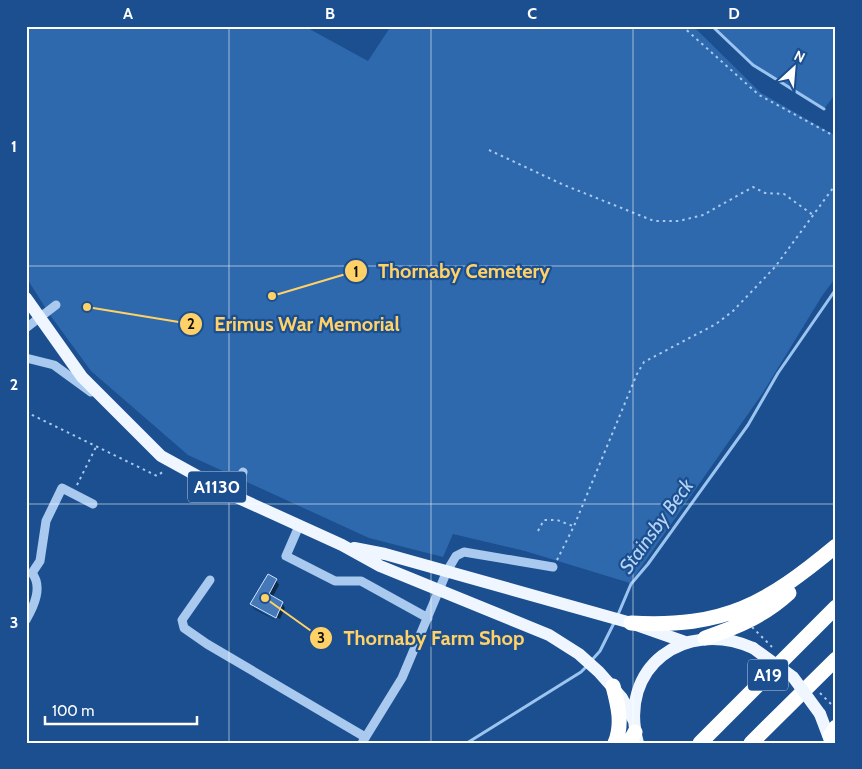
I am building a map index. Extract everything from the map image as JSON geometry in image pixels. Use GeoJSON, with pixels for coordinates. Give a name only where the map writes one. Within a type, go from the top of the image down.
{"type":"FeatureCollection","features":[{"type":"Feature","properties":{"kind":"highway"},"geometry":{"type":"LineString","coordinates":[[629,622],[662,625],[684,623],[722,615],[756,603],[775,593],[836,546]]}},
{"type":"Feature","properties":{"kind":"highway"},"geometry":{"type":"LineString","coordinates":[[705,638],[736,628],[769,610],[800,582],[813,564]]}},
{"type":"Feature","properties":{"kind":"highway","name":"A19"},"geometry":{"type":"LineString","coordinates":[[700,743],[836,607]]}},
{"type":"Feature","properties":{"kind":"highway","name":"A19"},"geometry":{"type":"LineString","coordinates":[[751,743],[836,659]]}},
{"type":"Feature","properties":{"kind":"highway"},"geometry":{"type":"LineString","coordinates":[[613,686],[618,704],[620,724],[616,743]]}},
{"type":"Feature","properties":{"kind":"main road","name":"A1130"},"geometry":{"type":"LineString","coordinates":[[26,298],[82,377],[161,456],[232,495],[342,545],[380,566],[550,635],[579,654],[613,686],[622,698],[634,734]]}},
{"type":"Feature","properties":{"kind":"main road","name":"A1130"},"geometry":{"type":"LineString","coordinates":[[342,545],[385,554],[629,622],[685,642]]}},
{"type":"Feature","properties":{"kind":"main road"},"geometry":{"type":"LineString","coordinates":[[634,734],[635,702],[648,669],[669,650],[685,642],[705,638],[735,640],[753,648],[793,677],[820,714],[832,738]]}},
{"type":"Feature","properties":{"kind":"street"},"geometry":{"type":"LineString","coordinates":[[26,328],[56,305]]}},
{"type":"Feature","properties":{"kind":"street"},"geometry":{"type":"LineString","coordinates":[[26,358],[54,365],[108,403]]}},
{"type":"Feature","properties":{"kind":"street"},"geometry":{"type":"LineString","coordinates":[[232,495],[243,472]]}},
{"type":"Feature","properties":{"kind":"street"},"geometry":{"type":"LineString","coordinates":[[26,620],[34,607],[38,586],[37,579],[29,571],[40,561],[46,521],[62,488],[92,504]]}},
{"type":"Feature","properties":{"kind":"street"},"geometry":{"type":"LineString","coordinates":[[299,526],[286,556],[335,581],[361,581],[428,618]]}},
{"type":"Feature","properties":{"kind":"street"},"geometry":{"type":"LineString","coordinates":[[210,580],[182,620],[184,628],[363,740],[402,678],[438,590],[456,556],[464,552],[553,566]]}},
{"type":"Feature","properties":{"kind":"path"},"geometry":{"type":"LineString","coordinates":[[682,26],[758,95],[836,137]]}},
{"type":"Feature","properties":{"kind":"path"},"geometry":{"type":"LineString","coordinates":[[489,150],[564,185],[654,221],[679,221],[704,215],[753,187],[765,193],[784,194],[814,215]]}},
{"type":"Feature","properties":{"kind":"path"},"geometry":{"type":"LineString","coordinates":[[553,566],[574,526],[636,374],[644,362],[716,324],[733,311],[775,267],[836,184]]}},
{"type":"Feature","properties":{"kind":"path"},"geometry":{"type":"LineString","coordinates":[[26,412],[156,476],[175,465]]}},
{"type":"Feature","properties":{"kind":"path"},"geometry":{"type":"LineString","coordinates":[[73,494],[96,447]]}},
{"type":"Feature","properties":{"kind":"path"},"geometry":{"type":"LineString","coordinates":[[538,531],[544,520],[557,520],[574,526]]}},
{"type":"Feature","properties":{"kind":"shaded area"},"geometry":{"type":"Polygon","coordinates":[[[26,26],[304,26],[368,61],[391,26],[693,26],[761,93],[836,136],[836,277],[822,296],[762,394],[630,583],[525,551],[453,534],[443,557],[369,538],[188,455],[91,371],[50,315],[26,277],[26,26]]]}},
{"type":"Feature","properties":{"kind":"shaded area"},"geometry":{"type":"Polygon","coordinates":[[[712,26],[836,26],[836,93],[824,109],[753,65],[712,26]]]}},
{"type":"Feature","properties":{"kind":"building"},"geometry":{"type":"Polygon","coordinates":[[[268,574],[277,579],[269,594],[283,602],[276,618],[250,604],[268,574]]]}},
{"type":"Feature","properties":{"kind":"waterway"},"geometry":{"type":"LineString","coordinates":[[712,26],[753,65],[824,109]]}},
{"type":"Feature","properties":{"kind":"waterway","name":"Stainsby Beck"},"geometry":{"type":"LineString","coordinates":[[617,617],[631,584],[648,564],[748,425],[778,373],[836,289]]}},
{"type":"Feature","properties":{"kind":"waterway","name":"Stainsby Beck"},"geometry":{"type":"LineString","coordinates":[[592,660],[600,651],[614,623]]}},
{"type":"Feature","properties":{"kind":"waterway","name":"Stainsby Beck"},"geometry":{"type":"LineString","coordinates":[[467,743],[581,672],[588,665]]}},
{"type":"Feature","properties":{"kind":"place","name":"Thornaby Cemetery"},"geometry":{"type":"Point","coordinates":[272,296]}},
{"type":"Feature","properties":{"kind":"place","name":"Erimus War Memorial"},"geometry":{"type":"Point","coordinates":[87,307]}},
{"type":"Feature","properties":{"kind":"place","name":"Thornaby Farm Shop"},"geometry":{"type":"Point","coordinates":[265,598]}}]}
